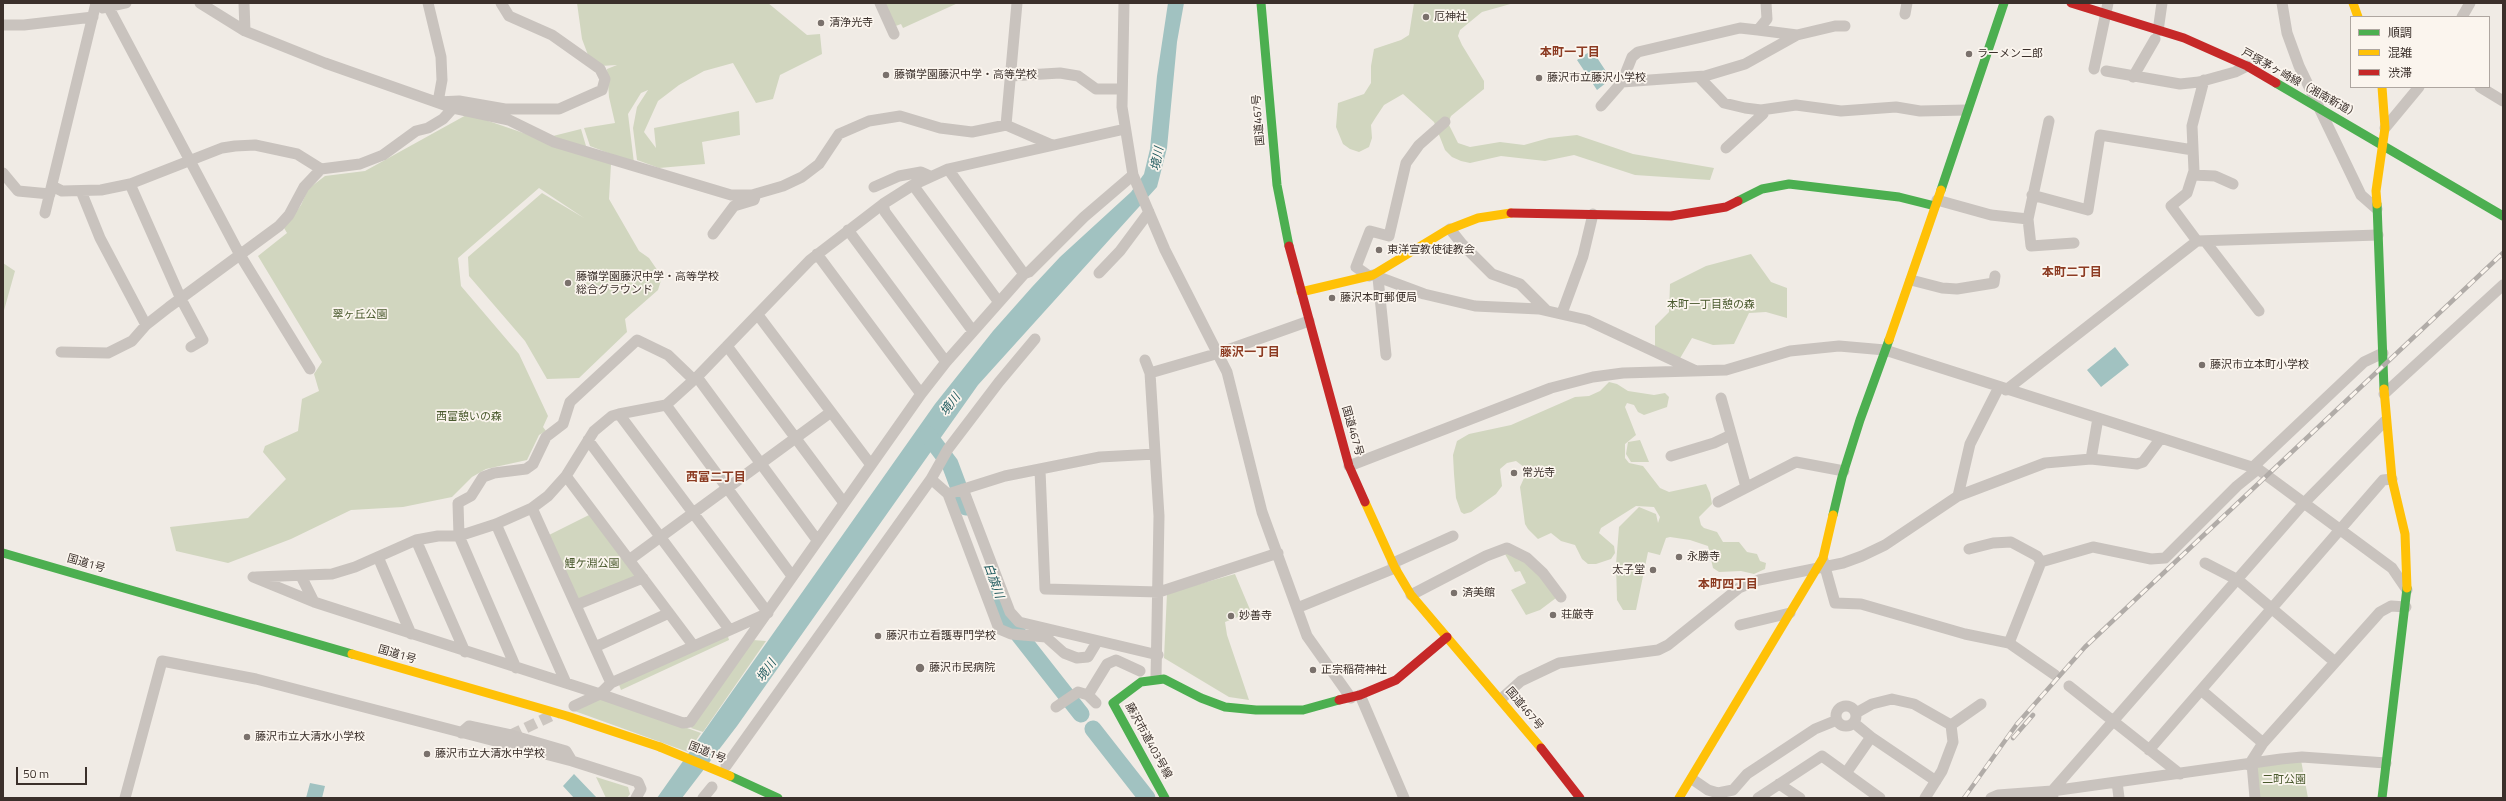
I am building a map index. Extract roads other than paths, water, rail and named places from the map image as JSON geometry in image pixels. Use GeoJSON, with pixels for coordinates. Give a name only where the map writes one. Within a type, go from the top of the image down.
{"type":"FeatureCollection","features":[{"type":"Feature","properties":{"kind":"main road","name":"国道467号"},"geometry":{"type":"LineString","coordinates":[[1261,3],[1277,184],[1288,242],[1349,466],[1394,566],[1411,595],[1501,699],[1580,798]]}},
{"type":"Feature","properties":{"kind":"main road"},"geometry":{"type":"LineString","coordinates":[[1679,798],[1790,613],[1822,565],[1844,471],[1885,350],[1911,280],[2004,3]]}},
{"type":"Feature","properties":{"kind":"main road","name":"戸塚茅ヶ崎線（湘南新道）"},"geometry":{"type":"LineString","coordinates":[[2071,3],[2156,35],[2184,38],[2247,66],[2503,216]]}},
{"type":"Feature","properties":{"kind":"main road"},"geometry":{"type":"LineString","coordinates":[[2353,3],[2358,16]]}},
{"type":"Feature","properties":{"kind":"main road"},"geometry":{"type":"LineString","coordinates":[[2382,88],[2385,128],[2377,173],[2377,209],[2385,421],[2392,479],[2408,554],[2406,607],[2382,798]]}},
{"type":"Feature","properties":{"kind":"main road"},"geometry":{"type":"LineString","coordinates":[[1301,292],[1373,276],[1450,229],[1478,218],[1501,213],[1671,216],[1700,213],[1726,207],[1762,189],[1789,184],[1899,197],[1936,203]]}},
{"type":"Feature","properties":{"kind":"main road","name":"国道1号"},"geometry":{"type":"LineString","coordinates":[[3,553],[567,716],[728,771],[778,798]]}},
{"type":"Feature","properties":{"kind":"main road"},"geometry":{"type":"LineString","coordinates":[[1156,678],[1171,681],[1201,698],[1225,707],[1256,710],[1303,710],[1356,697],[1396,680],[1447,638]]}},
{"type":"Feature","properties":{"kind":"main road","name":"藤沢市道403号線"},"geometry":{"type":"LineString","coordinates":[[1156,678],[1141,682],[1113,703],[1165,798]]}},
{"type":"Feature","properties":{"kind":"street"},"geometry":{"type":"LineString","coordinates":[[3,25],[94,9],[109,8],[126,3]]}},
{"type":"Feature","properties":{"kind":"street"},"geometry":{"type":"LineString","coordinates":[[200,3],[245,31],[325,63],[454,108],[509,120],[554,142],[732,195],[756,194],[783,186],[802,177],[819,164],[839,134],[869,121],[900,116],[940,128],[972,132],[1006,125],[1052,145]]}},
{"type":"Feature","properties":{"kind":"street"},"geometry":{"type":"LineString","coordinates":[[244,3],[245,31]]}},
{"type":"Feature","properties":{"kind":"street"},"geometry":{"type":"LineString","coordinates":[[428,3],[441,57],[442,80],[438,102]]}},
{"type":"Feature","properties":{"kind":"street"},"geometry":{"type":"LineString","coordinates":[[438,102],[459,101],[505,109],[558,109],[602,90],[605,78],[600,69],[552,35],[509,16],[501,3]]}},
{"type":"Feature","properties":{"kind":"street"},"geometry":{"type":"LineString","coordinates":[[880,3],[894,34]]}},
{"type":"Feature","properties":{"kind":"street"},"geometry":{"type":"LineString","coordinates":[[1006,125],[1017,3]]}},
{"type":"Feature","properties":{"kind":"street"},"geometry":{"type":"LineString","coordinates":[[1124,3],[1121,89],[1125,129],[1135,179],[1164,250],[1219,353],[1231,382],[1245,450],[1262,512],[1312,645],[1340,680],[1356,697],[1404,798]]}},
{"type":"Feature","properties":{"kind":"street"},"geometry":{"type":"LineString","coordinates":[[1758,30],[1767,19],[1766,3]]}},
{"type":"Feature","properties":{"kind":"street"},"geometry":{"type":"LineString","coordinates":[[2094,69],[2108,3]]}},
{"type":"Feature","properties":{"kind":"street"},"geometry":{"type":"LineString","coordinates":[[2133,77],[2156,35],[2162,3]]}},
{"type":"Feature","properties":{"kind":"street"},"geometry":{"type":"LineString","coordinates":[[2272,3],[2283,7],[2287,33],[2299,66],[2318,108],[2361,195],[2377,209]]}},
{"type":"Feature","properties":{"kind":"street"},"geometry":{"type":"LineString","coordinates":[[2463,16],[2470,3]]}},
{"type":"Feature","properties":{"kind":"street"},"geometry":{"type":"LineString","coordinates":[[109,8],[240,255],[310,369]]}},
{"type":"Feature","properties":{"kind":"street"},"geometry":{"type":"LineString","coordinates":[[44,213],[51,190],[94,9]]}},
{"type":"Feature","properties":{"kind":"street"},"geometry":{"type":"LineString","coordinates":[[1622,82],[1699,77],[1745,64],[1797,35],[1835,26],[1845,26]]}},
{"type":"Feature","properties":{"kind":"street"},"geometry":{"type":"LineString","coordinates":[[1601,106],[1622,82],[1632,57],[1638,52],[1740,28],[1797,35]]}},
{"type":"Feature","properties":{"kind":"street"},"geometry":{"type":"LineString","coordinates":[[2106,71],[2133,77],[2180,84],[2204,80],[2235,72],[2247,66]]}},
{"type":"Feature","properties":{"kind":"street"},"geometry":{"type":"LineString","coordinates":[[1010,76],[1060,73],[1078,76],[1096,89],[1121,89]]}},
{"type":"Feature","properties":{"kind":"street"},"geometry":{"type":"LineString","coordinates":[[1699,77],[1724,102],[1761,110],[1796,104],[1841,111],[1896,107],[1920,111],[1967,110]]}},
{"type":"Feature","properties":{"kind":"street"},"geometry":{"type":"LineString","coordinates":[[2204,80],[2192,126],[2193,175],[2187,194],[2171,206],[2259,311]]}},
{"type":"Feature","properties":{"kind":"street"},"geometry":{"type":"LineString","coordinates":[[2385,128],[2418,88]]}},
{"type":"Feature","properties":{"kind":"street"},"geometry":{"type":"LineString","coordinates":[[2482,88],[2503,101]]}},
{"type":"Feature","properties":{"kind":"street"},"geometry":{"type":"LineString","coordinates":[[3,173],[18,191],[101,190],[130,184],[222,148],[255,146],[297,154],[321,169],[360,164],[383,155],[416,131],[428,128],[443,119],[454,108]]}},
{"type":"Feature","properties":{"kind":"street"},"geometry":{"type":"LineString","coordinates":[[1726,148],[1763,114],[1761,110]]}},
{"type":"Feature","properties":{"kind":"street"},"geometry":{"type":"LineString","coordinates":[[2049,121],[2028,219],[2031,246],[2074,243]]}},
{"type":"Feature","properties":{"kind":"street"},"geometry":{"type":"LineString","coordinates":[[1445,122],[1419,145],[1406,163],[1389,236],[1370,230],[1356,267],[1373,276],[1424,294],[1475,306],[1546,310],[1587,320],[1695,370]]}},
{"type":"Feature","properties":{"kind":"street"},"geometry":{"type":"LineString","coordinates":[[1125,129],[948,169],[913,185],[883,204],[817,254],[695,379],[666,405],[612,416],[594,431],[566,476],[548,496],[532,508],[496,524],[459,536],[438,536],[416,540],[378,557],[332,574],[253,577],[314,602],[465,652],[600,694],[683,723],[690,722],[921,394],[972,330],[1024,274],[1029,272],[1084,217],[1135,179]]}},
{"type":"Feature","properties":{"kind":"street"},"geometry":{"type":"LineString","coordinates":[[2032,195],[2088,210],[2100,135],[2193,150]]}},
{"type":"Feature","properties":{"kind":"street"},"geometry":{"type":"LineString","coordinates":[[61,352],[108,353],[132,341],[146,325],[279,226],[289,214],[304,187],[321,169]]}},
{"type":"Feature","properties":{"kind":"street"},"geometry":{"type":"LineString","coordinates":[[948,169],[1024,274]]}},
{"type":"Feature","properties":{"kind":"street"},"geometry":{"type":"LineString","coordinates":[[874,186],[899,176],[921,172],[930,176]]}},
{"type":"Feature","properties":{"kind":"street"},"geometry":{"type":"LineString","coordinates":[[2193,175],[2215,176],[2233,184]]}},
{"type":"Feature","properties":{"kind":"street"},"geometry":{"type":"LineString","coordinates":[[130,184],[181,298],[203,340],[191,347]]}},
{"type":"Feature","properties":{"kind":"street"},"geometry":{"type":"LineString","coordinates":[[913,185],[998,301]]}},
{"type":"Feature","properties":{"kind":"street"},"geometry":{"type":"LineString","coordinates":[[81,190],[100,238],[146,325]]}},
{"type":"Feature","properties":{"kind":"street"},"geometry":{"type":"LineString","coordinates":[[713,234],[734,206],[754,200],[756,194]]}},
{"type":"Feature","properties":{"kind":"street"},"geometry":{"type":"LineString","coordinates":[[1936,203],[1991,215],[2028,219]]}},
{"type":"Feature","properties":{"kind":"street"},"geometry":{"type":"LineString","coordinates":[[883,204],[885,212],[972,330]]}},
{"type":"Feature","properties":{"kind":"street"},"geometry":{"type":"LineString","coordinates":[[1099,273],[1120,251],[1148,210]]}},
{"type":"Feature","properties":{"kind":"street"},"geometry":{"type":"LineString","coordinates":[[1562,313],[1583,256],[1593,214]]}},
{"type":"Feature","properties":{"kind":"street"},"geometry":{"type":"LineString","coordinates":[[1450,229],[1462,244],[1492,274],[1520,284],[1546,310]]}},
{"type":"Feature","properties":{"kind":"street"},"geometry":{"type":"LineString","coordinates":[[848,230],[946,362]]}},
{"type":"Feature","properties":{"kind":"street"},"geometry":{"type":"LineString","coordinates":[[1958,496],[1970,444],[2003,388],[2201,241],[2378,235]]}},
{"type":"Feature","properties":{"kind":"street"},"geometry":{"type":"LineString","coordinates":[[817,254],[921,394]]}},
{"type":"Feature","properties":{"kind":"street"},"geometry":{"type":"LineString","coordinates":[[1373,276],[1386,355]]}},
{"type":"Feature","properties":{"kind":"street"},"geometry":{"type":"LineString","coordinates":[[1911,280],[1942,288],[1957,289],[1994,284],[1995,276]]}},
{"type":"Feature","properties":{"kind":"street"},"geometry":{"type":"LineString","coordinates":[[2384,394],[2503,285]]}},
{"type":"Feature","properties":{"kind":"street"},"geometry":{"type":"LineString","coordinates":[[758,315],[871,465]]}},
{"type":"Feature","properties":{"kind":"street"},"geometry":{"type":"LineString","coordinates":[[1150,373],[1219,353],[1309,321]]}},
{"type":"Feature","properties":{"kind":"street"},"geometry":{"type":"LineString","coordinates":[[728,771],[734,756],[931,480],[948,449],[999,382],[1035,339]]}},
{"type":"Feature","properties":{"kind":"street"},"geometry":{"type":"LineString","coordinates":[[516,668],[459,536],[458,503],[471,496],[483,477],[494,473],[526,469],[533,464],[546,437],[563,424],[570,402],[637,340],[668,355],[695,379],[761,463],[818,540]]}},
{"type":"Feature","properties":{"kind":"street"},"geometry":{"type":"LineString","coordinates":[[727,346],[844,504]]}},
{"type":"Feature","properties":{"kind":"street"},"geometry":{"type":"LineString","coordinates":[[1349,466],[1551,388],[1593,377],[1623,373],[1726,370],[1790,352],[1839,346],[1885,350],[2255,468],[2392,568],[2407,590]]}},
{"type":"Feature","properties":{"kind":"street"},"geometry":{"type":"LineString","coordinates":[[2041,562],[2093,547],[2151,559],[2165,558],[2364,362],[2383,354]]}},
{"type":"Feature","properties":{"kind":"street"},"geometry":{"type":"LineString","coordinates":[[1145,360],[1150,373],[1156,454],[1159,592],[1156,678]]}},
{"type":"Feature","properties":{"kind":"street"},"geometry":{"type":"LineString","coordinates":[[1721,398],[1746,487]]}},
{"type":"Feature","properties":{"kind":"street"},"geometry":{"type":"LineString","coordinates":[[666,405],[792,576]]}},
{"type":"Feature","properties":{"kind":"street"},"geometry":{"type":"LineString","coordinates":[[629,560],[831,412]]}},
{"type":"Feature","properties":{"kind":"street"},"geometry":{"type":"LineString","coordinates":[[619,414],[768,612]]}},
{"type":"Feature","properties":{"kind":"street"},"geometry":{"type":"LineString","coordinates":[[2091,459],[2098,418]]}},
{"type":"Feature","properties":{"kind":"street"},"geometry":{"type":"LineString","coordinates":[[2053,795],[2114,722],[2304,503],[2385,421]]}},
{"type":"Feature","properties":{"kind":"street"},"geometry":{"type":"LineString","coordinates":[[1671,456],[1714,443],[1731,435]]}},
{"type":"Feature","properties":{"kind":"street"},"geometry":{"type":"LineString","coordinates":[[1501,699],[1521,681],[1559,663],[1658,650],[1668,645],[1739,588],[1760,580],[1822,565],[1843,563],[1885,545],[1958,496],[2044,463],[2091,459],[2137,464],[2143,462],[2160,438]]}},
{"type":"Feature","properties":{"kind":"street"},"geometry":{"type":"LineString","coordinates":[[588,440],[729,629]]}},
{"type":"Feature","properties":{"kind":"street"},"geometry":{"type":"LineString","coordinates":[[948,494],[1005,476],[1100,457],[1156,454]]}},
{"type":"Feature","properties":{"kind":"street"},"geometry":{"type":"LineString","coordinates":[[1718,502],[1796,462],[1844,471]]}},
{"type":"Feature","properties":{"kind":"street"},"geometry":{"type":"LineString","coordinates":[[1040,470],[1045,589],[1159,592],[1278,553]]}},
{"type":"Feature","properties":{"kind":"street"},"geometry":{"type":"LineString","coordinates":[[566,476],[693,646]]}},
{"type":"Feature","properties":{"kind":"street"},"geometry":{"type":"LineString","coordinates":[[2149,750],[2342,531],[2383,480],[2392,479]]}},
{"type":"Feature","properties":{"kind":"street"},"geometry":{"type":"LineString","coordinates":[[931,480],[948,494],[996,623],[1004,632],[1012,634],[1031,634],[1046,637],[1064,653],[1077,658],[1088,657],[1097,642]]}},
{"type":"Feature","properties":{"kind":"street"},"geometry":{"type":"LineString","coordinates":[[963,489],[1010,612],[1020,622],[1097,642],[1158,655]]}},
{"type":"Feature","properties":{"kind":"street"},"geometry":{"type":"LineString","coordinates":[[532,508],[611,683]]}},
{"type":"Feature","properties":{"kind":"street"},"geometry":{"type":"LineString","coordinates":[[496,524],[566,683]]}},
{"type":"Feature","properties":{"kind":"street"},"geometry":{"type":"LineString","coordinates":[[1297,608],[1394,566],[1453,536]]}},
{"type":"Feature","properties":{"kind":"street"},"geometry":{"type":"LineString","coordinates":[[416,540],[465,652]]}},
{"type":"Feature","properties":{"kind":"street"},"geometry":{"type":"LineString","coordinates":[[1969,549],[2008,541],[2037,556],[2041,562]]}},
{"type":"Feature","properties":{"kind":"street"},"geometry":{"type":"LineString","coordinates":[[1411,595],[1483,559],[1486,556],[1507,548],[1528,558],[1543,573],[1561,597]]}},
{"type":"Feature","properties":{"kind":"street"},"geometry":{"type":"LineString","coordinates":[[378,557],[411,634]]}},
{"type":"Feature","properties":{"kind":"street"},"geometry":{"type":"LineString","coordinates":[[2009,643],[2041,562]]}},
{"type":"Feature","properties":{"kind":"street"},"geometry":{"type":"LineString","coordinates":[[2206,563],[2238,580],[2335,662]]}},
{"type":"Feature","properties":{"kind":"street"},"geometry":{"type":"LineString","coordinates":[[1822,565],[1835,603],[1861,604],[1965,634],[2009,643],[2055,675]]}},
{"type":"Feature","properties":{"kind":"street"},"geometry":{"type":"LineString","coordinates":[[301,576],[314,602]]}},
{"type":"Feature","properties":{"kind":"street"},"geometry":{"type":"LineString","coordinates":[[576,605],[643,578]]}},
{"type":"Feature","properties":{"kind":"street"},"geometry":{"type":"LineString","coordinates":[[2255,798],[2251,764],[2263,743],[2335,662],[2385,609],[2391,606],[2406,607]]}},
{"type":"Feature","properties":{"kind":"street"},"geometry":{"type":"LineString","coordinates":[[574,706],[600,694],[611,683],[768,612]]}},
{"type":"Feature","properties":{"kind":"street"},"geometry":{"type":"LineString","coordinates":[[595,647],[669,613]]}},
{"type":"Feature","properties":{"kind":"street"},"geometry":{"type":"LineString","coordinates":[[1740,625],[1790,613]]}},
{"type":"Feature","properties":{"kind":"street"},"geometry":{"type":"LineString","coordinates":[[1060,705],[1078,692],[1092,699],[1107,664],[1116,660],[1140,672]]}},
{"type":"Feature","properties":{"kind":"street"},"geometry":{"type":"LineString","coordinates":[[125,798],[162,661],[256,679],[461,733],[510,743],[638,782],[641,789],[636,798]]}},
{"type":"Feature","properties":{"kind":"street"},"geometry":{"type":"LineString","coordinates":[[2069,686],[2180,774]]}},
{"type":"Feature","properties":{"kind":"street"},"geometry":{"type":"LineString","coordinates":[[2201,690],[2263,743]]}},
{"type":"Feature","properties":{"kind":"street"},"geometry":{"type":"LineString","coordinates":[[1936,781],[1871,737],[1855,718],[1852,708],[1843,707],[1836,714],[1837,720],[1845,726],[1855,718],[1872,704],[1892,698],[1914,704],[1951,725]]}},
{"type":"Feature","properties":{"kind":"street"},"geometry":{"type":"LineString","coordinates":[[1951,725],[1982,704]]}},
{"type":"Feature","properties":{"kind":"street"},"geometry":{"type":"LineString","coordinates":[[1692,778],[1708,790],[1718,793],[1732,790],[1747,774],[1815,729],[1837,720]]}},
{"type":"Feature","properties":{"kind":"street"},"geometry":{"type":"LineString","coordinates":[[1925,798],[1942,771],[1953,742],[1951,725]]}},
{"type":"Feature","properties":{"kind":"street"},"geometry":{"type":"LineString","coordinates":[[1846,773],[1871,737]]}},
{"type":"Feature","properties":{"kind":"street"},"geometry":{"type":"LineString","coordinates":[[1758,798],[1822,756],[1880,798]]}},
{"type":"Feature","properties":{"kind":"street"},"geometry":{"type":"LineString","coordinates":[[1992,798],[1998,795],[2053,795],[2117,782],[2302,757],[2386,763]]}},
{"type":"Feature","properties":{"kind":"street"},"geometry":{"type":"LineString","coordinates":[[2117,782],[2119,798]]}},
{"type":"Feature","properties":{"kind":"street"},"geometry":{"type":"LineString","coordinates":[[703,798],[713,783]]}},
{"type":"Feature","properties":{"kind":"street"},"geometry":{"type":"LineString","coordinates":[[1779,784],[1800,798]]}},
{"type":"Feature","properties":{"kind":"water","name":"境川"},"geometry":{"type":"Polygon","coordinates":[[[1168,3],[1184,3],[1177,42],[1167,148],[1157,187],[978,385],[737,726],[682,798],[657,798],[935,404],[993,331],[1032,287],[1060,257],[1131,192],[1144,174],[1150,149],[1157,76],[1168,3]]]}},
{"type":"Feature","properties":{"kind":"water"},"geometry":{"type":"Polygon","coordinates":[[[1592,50],[1611,79],[1597,90],[1577,60],[1592,50]]]}},
{"type":"Feature","properties":{"kind":"water"},"geometry":{"type":"Polygon","coordinates":[[[2115,347],[2129,365],[2101,387],[2087,370],[2115,347]]]}},
{"type":"Feature","properties":{"kind":"water"},"geometry":{"type":"Polygon","coordinates":[[[574,774],[597,798],[574,798],[563,786],[574,774]]]}},
{"type":"Feature","properties":{"kind":"water"},"geometry":{"type":"Polygon","coordinates":[[[310,783],[325,786],[322,798],[306,798],[310,783]]]}},
{"type":"Feature","properties":{"kind":"waterway","name":"白旗川"},"geometry":{"type":"LineString","coordinates":[[928,435],[950,464],[966,507]]}},
{"type":"Feature","properties":{"kind":"waterway","name":"白旗川"},"geometry":{"type":"LineString","coordinates":[[998,594],[1008,621],[1081,714]]}},
{"type":"Feature","properties":{"kind":"waterway","name":"白旗川"},"geometry":{"type":"LineString","coordinates":[[1093,729],[1147,798]]}},
{"type":"Feature","properties":{"kind":"tunnel"},"geometry":{"type":"LineString","coordinates":[[511,735],[557,713]]}},
{"type":"Feature","properties":{"kind":"railway"},"geometry":{"type":"LineString","coordinates":[[1964,798],[2017,724],[2085,647],[2503,253]]}},
{"type":"Feature","properties":{"kind":"railway"},"geometry":{"type":"LineString","coordinates":[[2013,738],[2033,715]]}},
{"type":"Feature","properties":{"kind":"place","name":"厄神社"},"geometry":{"type":"Point","coordinates":[1426,17]}},
{"type":"Feature","properties":{"kind":"place","name":"清浄光寺"},"geometry":{"type":"Point","coordinates":[821,23]}},
{"type":"Feature","properties":{"kind":"place","name":"ラーメン二郎"},"geometry":{"type":"Point","coordinates":[1969,54]}},
{"type":"Feature","properties":{"kind":"place","name":"藤嶺学園藤沢中学・高等学校"},"geometry":{"type":"Point","coordinates":[886,75]}},
{"type":"Feature","properties":{"kind":"place","name":"藤沢市立藤沢小学校"},"geometry":{"type":"Point","coordinates":[1539,78]}},
{"type":"Feature","properties":{"kind":"place","name":"東洋宣教使徒教会"},"geometry":{"type":"Point","coordinates":[1379,250]}},
{"type":"Feature","properties":{"kind":"place","name":"藤嶺学園藤沢中学・高等学校 総合グラウンド"},"geometry":{"type":"Point","coordinates":[568,283]}},
{"type":"Feature","properties":{"kind":"place","name":"藤沢本町郵便局"},"geometry":{"type":"Point","coordinates":[1332,298]}},
{"type":"Feature","properties":{"kind":"place","name":"藤沢市立本町小学校"},"geometry":{"type":"Point","coordinates":[2202,365]}},
{"type":"Feature","properties":{"kind":"place","name":"常光寺"},"geometry":{"type":"Point","coordinates":[1514,473]}},
{"type":"Feature","properties":{"kind":"place","name":"永勝寺"},"geometry":{"type":"Point","coordinates":[1679,557]}},
{"type":"Feature","properties":{"kind":"place","name":"太子堂"},"geometry":{"type":"Point","coordinates":[1653,570]}},
{"type":"Feature","properties":{"kind":"place","name":"済美館"},"geometry":{"type":"Point","coordinates":[1454,593]}},
{"type":"Feature","properties":{"kind":"place","name":"荘厳寺"},"geometry":{"type":"Point","coordinates":[1553,615]}},
{"type":"Feature","properties":{"kind":"place","name":"妙善寺"},"geometry":{"type":"Point","coordinates":[1231,616]}},
{"type":"Feature","properties":{"kind":"place","name":"藤沢市立看護専門学校"},"geometry":{"type":"Point","coordinates":[878,636]}},
{"type":"Feature","properties":{"kind":"place","name":"藤沢市民病院"},"geometry":{"type":"Point","coordinates":[920,668]}},
{"type":"Feature","properties":{"kind":"place","name":"正宗稲荷神社"},"geometry":{"type":"Point","coordinates":[1313,670]}},
{"type":"Feature","properties":{"kind":"place","name":"藤沢市立大清水小学校"},"geometry":{"type":"Point","coordinates":[247,737]}},
{"type":"Feature","properties":{"kind":"place","name":"藤沢市立大清水中学校"},"geometry":{"type":"Point","coordinates":[427,754]}},
{"type":"Feature","properties":{"kind":"district","name":"本町一丁目"},"geometry":{"type":"Point","coordinates":[1570,53]}},
{"type":"Feature","properties":{"kind":"district","name":"本町二丁目"},"geometry":{"type":"Point","coordinates":[2072,273]}},
{"type":"Feature","properties":{"kind":"district","name":"藤沢一丁目"},"geometry":{"type":"Point","coordinates":[1250,353]}},
{"type":"Feature","properties":{"kind":"district","name":"西富二丁目"},"geometry":{"type":"Point","coordinates":[716,478]}},
{"type":"Feature","properties":{"kind":"district","name":"本町四丁目"},"geometry":{"type":"Point","coordinates":[1728,585]}},
{"type":"Feature","properties":{"kind":"park label","name":"本町一丁目憩の森"},"geometry":{"type":"Point","coordinates":[1711,305]}},
{"type":"Feature","properties":{"kind":"park label","name":"翠ヶ丘公園"},"geometry":{"type":"Point","coordinates":[360,315]}},
{"type":"Feature","properties":{"kind":"park label","name":"西富憩いの森"},"geometry":{"type":"Point","coordinates":[469,417]}},
{"type":"Feature","properties":{"kind":"park label","name":"鯉ケ淵公園"},"geometry":{"type":"Point","coordinates":[592,564]}},
{"type":"Feature","properties":{"kind":"park label","name":"二町公園"},"geometry":{"type":"Point","coordinates":[2284,780]}}]}
